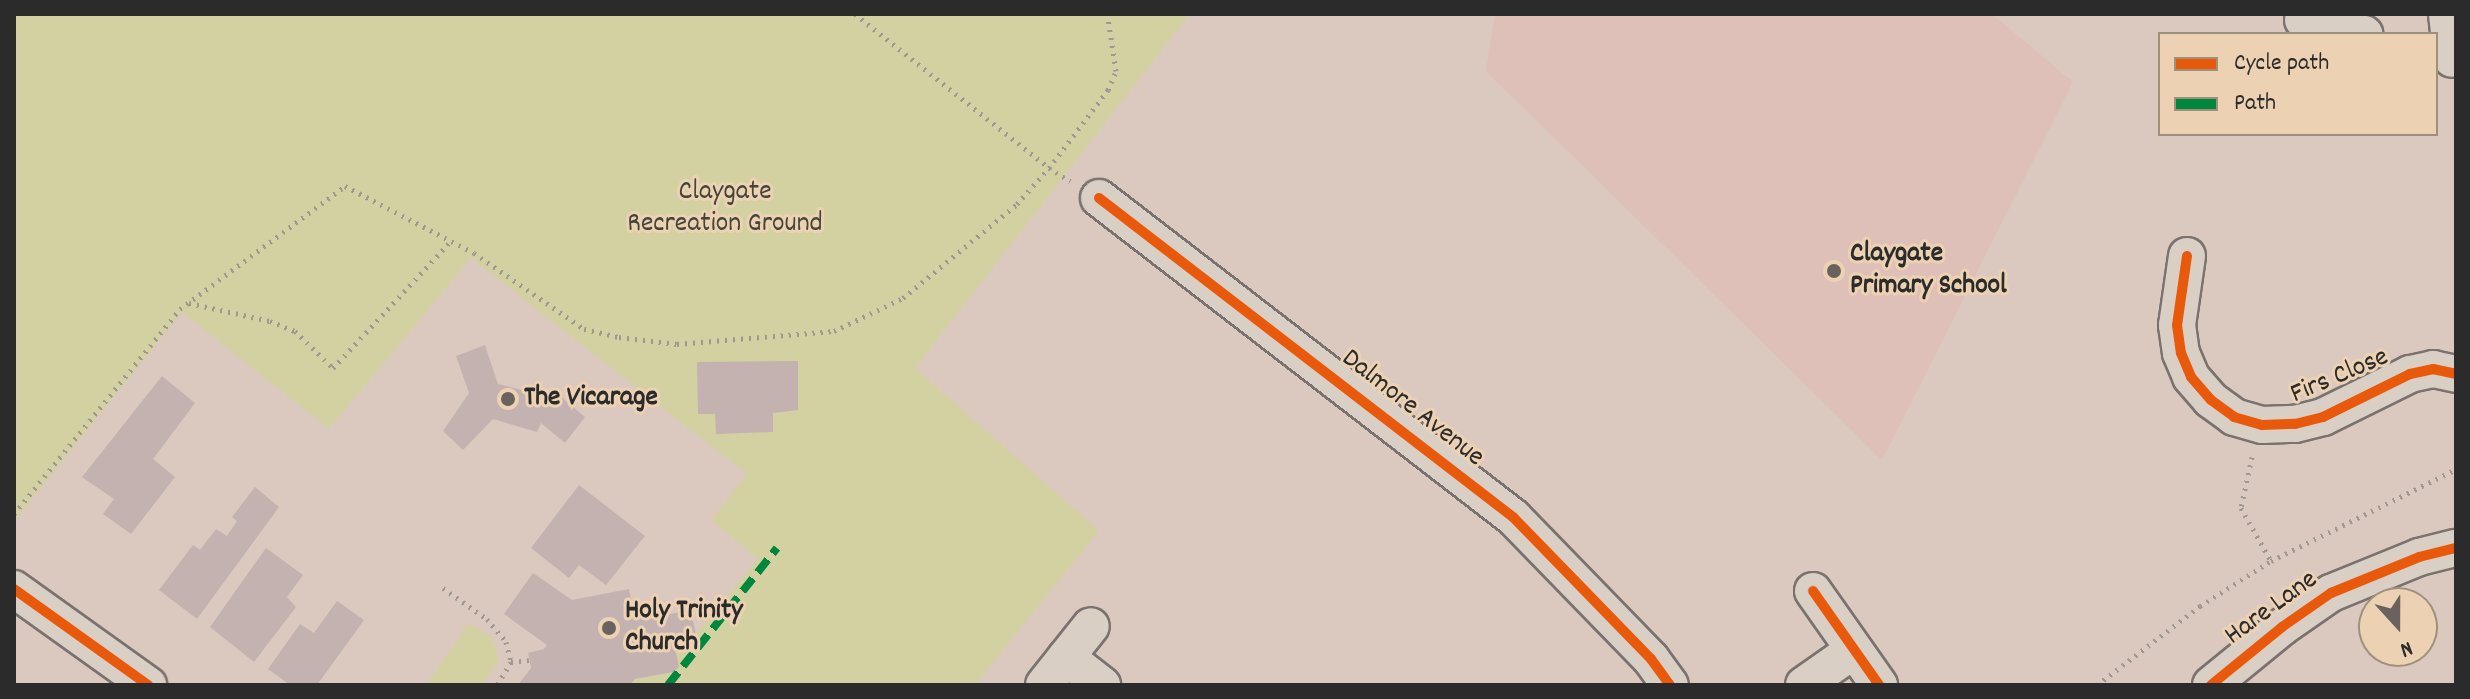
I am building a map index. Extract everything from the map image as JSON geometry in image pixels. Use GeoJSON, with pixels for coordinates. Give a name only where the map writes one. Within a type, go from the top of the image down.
{"type":"FeatureCollection","features":[{"type":"Feature","properties":{"kind":"street"},"geometry":{"type":"LineString","coordinates":[[2447,14],[2448,58]]}},
{"type":"Feature","properties":{"kind":"street"},"geometry":{"type":"LineString","coordinates":[[2303,20],[2355,32]]}},
{"type":"Feature","properties":{"kind":"street","name":"Dalmore Avenue"},"geometry":{"type":"LineString","coordinates":[[1099,198],[1513,517],[1651,659],[1670,685]]}},
{"type":"Feature","properties":{"kind":"street","name":"Firs Close"},"geometry":{"type":"LineString","coordinates":[[2187,256],[2177,325],[2181,353],[2191,377],[2211,400],[2234,417],[2262,425],[2295,424],[2323,417],[2410,374],[2433,369],[2456,374]]}},
{"type":"Feature","properties":{"kind":"street","name":"Hare Lane"},"geometry":{"type":"LineString","coordinates":[[2211,685],[2282,627],[2331,593],[2419,557],[2456,548]]}},
{"type":"Feature","properties":{"kind":"street"},"geometry":{"type":"LineString","coordinates":[[14,589],[148,685]]}},
{"type":"Feature","properties":{"kind":"street"},"geometry":{"type":"LineString","coordinates":[[1813,591],[1879,685]]}},
{"type":"Feature","properties":{"kind":"street"},"geometry":{"type":"LineString","coordinates":[[1044,685],[1091,626]]}},
{"type":"Feature","properties":{"kind":"street"},"geometry":{"type":"LineString","coordinates":[[1804,685],[1854,650]]}},
{"type":"Feature","properties":{"kind":"street"},"geometry":{"type":"LineString","coordinates":[[1066,657],[1102,685]]}},
{"type":"Feature","properties":{"kind":"path"},"geometry":{"type":"LineString","coordinates":[[855,14],[1061,176]]}},
{"type":"Feature","properties":{"kind":"path"},"geometry":{"type":"LineString","coordinates":[[14,514],[189,303],[345,186],[474,253],[584,329],[677,344],[834,331],[903,298],[1017,204],[1049,168],[1108,90],[1116,71],[1108,18]]}},
{"type":"Feature","properties":{"kind":"path"},"geometry":{"type":"LineString","coordinates":[[189,303],[270,321],[295,331],[333,368],[451,241]]}},
{"type":"Feature","properties":{"kind":"path"},"geometry":{"type":"LineString","coordinates":[[2262,425],[2246,476],[2241,508],[2271,561]]}},
{"type":"Feature","properties":{"kind":"path"},"geometry":{"type":"LineString","coordinates":[[2097,685],[2200,606],[2271,561],[2456,469]]}},
{"type":"Feature","properties":{"kind":"path"},"geometry":{"type":"LineString","coordinates":[[443,588],[487,619],[506,642],[511,662],[497,685]]}},
{"type":"Feature","properties":{"kind":"path"},"geometry":{"type":"LineString","coordinates":[[511,662],[529,660]]}},
{"type":"Feature","properties":{"kind":"shaded area","name":"Claygate Primary School"},"geometry":{"type":"Polygon","coordinates":[[[1495,14],[1992,14],[2073,82],[1882,460],[1486,71],[1495,14]]]}},
{"type":"Feature","properties":{"kind":"green space","name":"Claygate Recreation Ground"},"geometry":{"type":"Polygon","coordinates":[[[14,14],[1190,14],[915,368],[1099,531],[975,685],[630,685],[635,679],[673,672],[679,667],[675,648],[696,634],[758,559],[711,520],[747,474],[471,258],[329,429],[182,312],[14,521],[14,14]]]}},
{"type":"Feature","properties":{"kind":"green space"},"geometry":{"type":"Polygon","coordinates":[[[469,623],[490,636],[496,647],[498,663],[481,685],[426,685],[469,623]]]}},
{"type":"Feature","properties":{"kind":"building","name":"The Vicarage"},"geometry":{"type":"Polygon","coordinates":[[[485,345],[498,384],[546,396],[553,402],[560,396],[585,417],[565,443],[541,423],[537,432],[493,419],[463,450],[443,431],[469,393],[456,356],[485,345]]]}},
{"type":"Feature","properties":{"kind":"building"},"geometry":{"type":"Polygon","coordinates":[[[798,361],[798,410],[773,413],[773,432],[716,434],[715,414],[698,414],[697,362],[798,361]]]}},
{"type":"Feature","properties":{"kind":"building"},"geometry":{"type":"Polygon","coordinates":[[[162,376],[195,403],[153,459],[175,477],[131,534],[103,514],[114,499],[82,477],[162,376]]]}},
{"type":"Feature","properties":{"kind":"building"},"geometry":{"type":"Polygon","coordinates":[[[579,485],[645,536],[606,585],[579,565],[569,578],[531,548],[579,485]]]}},
{"type":"Feature","properties":{"kind":"building"},"geometry":{"type":"Polygon","coordinates":[[[255,487],[279,507],[197,619],[159,590],[193,545],[200,550],[216,529],[227,536],[237,521],[232,517],[255,487]]]}},
{"type":"Feature","properties":{"kind":"building"},"geometry":{"type":"Polygon","coordinates":[[[266,548],[303,575],[287,597],[296,607],[254,662],[210,627],[266,548]]]}},
{"type":"Feature","properties":{"kind":"building","name":"Holy Trinity Church"},"geometry":{"type":"Polygon","coordinates":[[[533,573],[572,600],[629,589],[634,612],[668,607],[670,614],[683,612],[693,621],[696,634],[689,645],[675,648],[679,667],[673,672],[635,679],[630,685],[518,685],[531,668],[528,653],[544,649],[547,645],[504,614],[533,573]]]}},
{"type":"Feature","properties":{"kind":"building"},"geometry":{"type":"Polygon","coordinates":[[[337,601],[364,620],[317,685],[290,685],[268,669],[300,624],[314,633],[337,601]]]}},
{"type":"Feature","properties":{"kind":"marked path"},"geometry":{"type":"LineString","coordinates":[[668,685],[777,548]]}},
{"type":"Feature","properties":{"kind":"cycle path"},"geometry":{"type":"LineString","coordinates":[[1099,198],[1513,517],[1651,659],[1670,685]]}},
{"type":"Feature","properties":{"kind":"cycle path"},"geometry":{"type":"LineString","coordinates":[[2187,256],[2177,325],[2181,353],[2191,377],[2211,400],[2234,417],[2262,425],[2295,424],[2323,417],[2410,374],[2433,369],[2456,374]]}},
{"type":"Feature","properties":{"kind":"cycle path"},"geometry":{"type":"LineString","coordinates":[[2211,685],[2282,627],[2331,593],[2419,557],[2456,548]]}},
{"type":"Feature","properties":{"kind":"cycle path"},"geometry":{"type":"LineString","coordinates":[[14,589],[148,685]]}},
{"type":"Feature","properties":{"kind":"cycle path"},"geometry":{"type":"LineString","coordinates":[[1813,591],[1879,685]]}},
{"type":"Feature","properties":{"kind":"place","name":"Claygate Primary School"},"geometry":{"type":"Point","coordinates":[1834,271]}},
{"type":"Feature","properties":{"kind":"place","name":"The Vicarage"},"geometry":{"type":"Point","coordinates":[508,399]}},
{"type":"Feature","properties":{"kind":"place","name":"Holy Trinity Church"},"geometry":{"type":"Point","coordinates":[609,628]}}]}
